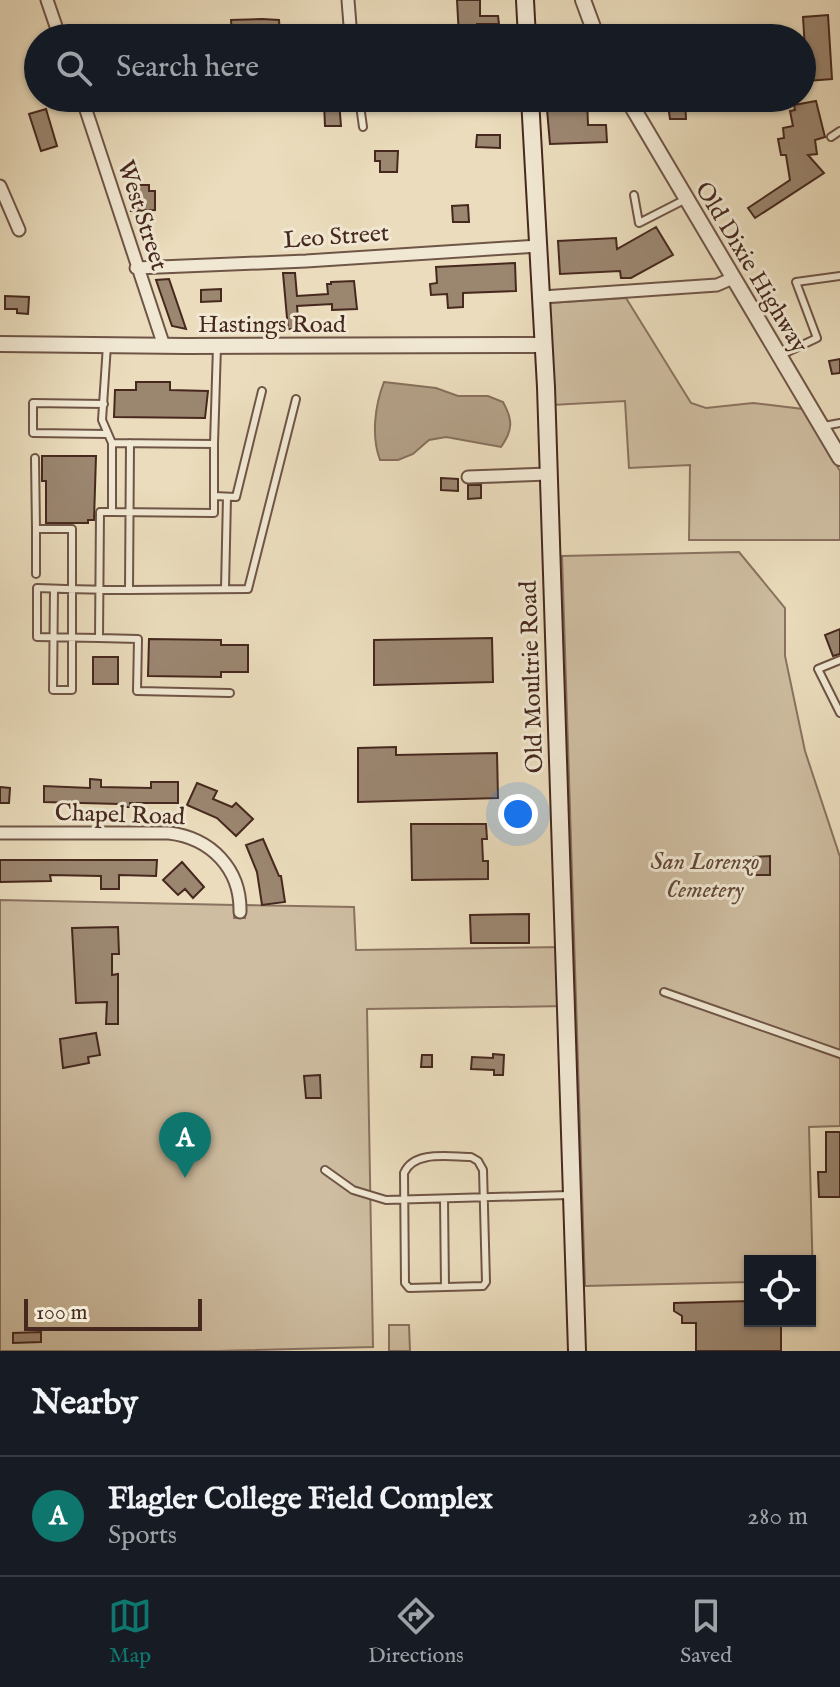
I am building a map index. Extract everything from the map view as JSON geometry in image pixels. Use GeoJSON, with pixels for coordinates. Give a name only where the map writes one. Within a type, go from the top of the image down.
{"type":"FeatureCollection","features":[{"type":"Feature","properties":{"kind":"main road"},"geometry":{"type":"LineString","coordinates":[[525,0],[526,24]]}},
{"type":"Feature","properties":{"kind":"main road","name":"Old Moultrie Road"},"geometry":{"type":"LineString","coordinates":[[531,112],[544,345],[577,1351]]}},
{"type":"Feature","properties":{"kind":"street"},"geometry":{"type":"LineString","coordinates":[[47,0],[55,24]]}},
{"type":"Feature","properties":{"kind":"street"},"geometry":{"type":"LineString","coordinates":[[348,0],[350,24]]}},
{"type":"Feature","properties":{"kind":"street"},"geometry":{"type":"LineString","coordinates":[[583,0],[592,24]]}},
{"type":"Feature","properties":{"kind":"street","name":"West Street"},"geometry":{"type":"LineString","coordinates":[[86,112],[164,346]]}},
{"type":"Feature","properties":{"kind":"street","name":"Old Dixie Highway"},"geometry":{"type":"LineString","coordinates":[[635,112],[840,458]]}},
{"type":"Feature","properties":{"kind":"street"},"geometry":{"type":"LineString","coordinates":[[0,186],[19,230]]}},
{"type":"Feature","properties":{"kind":"street","name":"Leo Street"},"geometry":{"type":"LineString","coordinates":[[136,268],[538,246]]}},
{"type":"Feature","properties":{"kind":"street"},"geometry":{"type":"LineString","coordinates":[[542,297],[717,285],[733,278]]}},
{"type":"Feature","properties":{"kind":"street","name":"Hastings Road"},"geometry":{"type":"LineString","coordinates":[[0,344],[544,345]]}},
{"type":"Feature","properties":{"kind":"street"},"geometry":{"type":"LineString","coordinates":[[468,477],[548,474]]}},
{"type":"Feature","properties":{"kind":"street","name":"Chapel Road"},"geometry":{"type":"LineString","coordinates":[[0,833],[169,833],[193,838],[218,855],[227,866],[238,892],[240,912]]}},
{"type":"Feature","properties":{"kind":"lane"},"geometry":{"type":"LineString","coordinates":[[361,112],[363,127]]}},
{"type":"Feature","properties":{"kind":"lane"},"geometry":{"type":"LineString","coordinates":[[831,137],[840,131]]}},
{"type":"Feature","properties":{"kind":"lane"},"geometry":{"type":"LineString","coordinates":[[634,195],[639,223],[686,199]]}},
{"type":"Feature","properties":{"kind":"lane"},"geometry":{"type":"LineString","coordinates":[[779,356],[817,338],[796,282],[840,276]]}},
{"type":"Feature","properties":{"kind":"lane"},"geometry":{"type":"LineString","coordinates":[[107,345],[102,420],[112,443],[112,512]]}},
{"type":"Feature","properties":{"kind":"lane"},"geometry":{"type":"LineString","coordinates":[[99,638],[100,512],[214,513],[217,346]]}},
{"type":"Feature","properties":{"kind":"lane"},"geometry":{"type":"LineString","coordinates":[[214,496],[236,497],[262,391]]}},
{"type":"Feature","properties":{"kind":"lane"},"geometry":{"type":"LineString","coordinates":[[230,693],[137,691],[138,639],[37,637],[37,588],[248,589],[296,399]]}},
{"type":"Feature","properties":{"kind":"lane"},"geometry":{"type":"LineString","coordinates":[[104,404],[33,403],[33,433],[108,434]]}},
{"type":"Feature","properties":{"kind":"lane"},"geometry":{"type":"LineString","coordinates":[[821,427],[840,423]]}},
{"type":"Feature","properties":{"kind":"lane"},"geometry":{"type":"LineString","coordinates":[[112,443],[214,444]]}},
{"type":"Feature","properties":{"kind":"lane"},"geometry":{"type":"LineString","coordinates":[[129,590],[130,443]]}},
{"type":"Feature","properties":{"kind":"lane"},"geometry":{"type":"LineString","coordinates":[[35,458],[36,574]]}},
{"type":"Feature","properties":{"kind":"lane"},"geometry":{"type":"LineString","coordinates":[[225,589],[227,497]]}},
{"type":"Feature","properties":{"kind":"lane"},"geometry":{"type":"LineString","coordinates":[[36,529],[72,529],[72,690],[53,690],[54,589]]}},
{"type":"Feature","properties":{"kind":"lane"},"geometry":{"type":"LineString","coordinates":[[840,660],[818,669],[840,713]]}},
{"type":"Feature","properties":{"kind":"lane"},"geometry":{"type":"LineString","coordinates":[[664,992],[840,1054]]}},
{"type":"Feature","properties":{"kind":"lane"},"geometry":{"type":"LineString","coordinates":[[471,1157],[478,1161],[483,1170],[486,1282],[483,1286],[409,1288],[405,1283],[404,1200],[404,1173],[408,1165],[418,1158],[471,1157]]}},
{"type":"Feature","properties":{"kind":"lane"},"geometry":{"type":"LineString","coordinates":[[325,1170],[353,1190],[386,1200],[572,1195]]}},
{"type":"Feature","properties":{"kind":"lane"},"geometry":{"type":"LineString","coordinates":[[444,1199],[445,1287]]}},
{"type":"Feature","properties":{"kind":"green space"},"geometry":{"type":"Polygon","coordinates":[[[626,298],[691,403],[706,408],[753,403],[803,409],[840,471],[840,540],[689,540],[690,465],[629,468],[625,401],[552,405],[548,303],[626,298]]]}},
{"type":"Feature","properties":{"kind":"green space","name":"San Lorenzo Cemetery"},"geometry":{"type":"Polygon","coordinates":[[[739,552],[785,608],[785,656],[805,751],[840,857],[840,1126],[809,1127],[812,1255],[744,1255],[744,1282],[585,1286],[562,556],[739,552]]]}},
{"type":"Feature","properties":{"kind":"green space"},"geometry":{"type":"Polygon","coordinates":[[[0,900],[234,905],[234,918],[245,918],[246,905],[354,907],[356,950],[564,947],[567,1006],[367,1009],[373,1347],[0,1351],[0,900]]]}},
{"type":"Feature","properties":{"kind":"green space"},"geometry":{"type":"Polygon","coordinates":[[[389,1325],[409,1325],[410,1351],[389,1351],[389,1325]]]}},
{"type":"Feature","properties":{"kind":"shaded area"},"geometry":{"type":"Polygon","coordinates":[[[384,382],[436,388],[458,396],[488,396],[503,402],[510,420],[508,435],[501,447],[446,437],[429,440],[413,454],[398,460],[380,460],[375,421],[384,382]]]}},
{"type":"Feature","properties":{"kind":"building"},"geometry":{"type":"Polygon","coordinates":[[[457,0],[480,0],[480,16],[498,16],[499,24],[477,24],[458,24],[457,0]]]}},
{"type":"Feature","properties":{"kind":"building"},"geometry":{"type":"Polygon","coordinates":[[[828,15],[832,79],[816,80],[816,24],[803,24],[803,17],[828,15]]]}},
{"type":"Feature","properties":{"kind":"building"},"geometry":{"type":"Polygon","coordinates":[[[231,20],[279,20],[279,24],[231,24],[231,20]]]}},
{"type":"Feature","properties":{"kind":"building"},"geometry":{"type":"Polygon","coordinates":[[[816,101],[825,137],[815,140],[817,154],[808,155],[824,173],[755,218],[748,208],[790,180],[786,155],[781,155],[778,139],[784,138],[783,128],[793,126],[790,112],[816,112],[816,101]]]}},
{"type":"Feature","properties":{"kind":"building"},"geometry":{"type":"Polygon","coordinates":[[[47,112],[57,146],[41,151],[29,114],[47,112]]]}},
{"type":"Feature","properties":{"kind":"building"},"geometry":{"type":"Polygon","coordinates":[[[324,112],[340,112],[341,126],[325,126],[324,112]]]}},
{"type":"Feature","properties":{"kind":"building"},"geometry":{"type":"Polygon","coordinates":[[[547,112],[588,112],[588,125],[606,125],[607,142],[550,144],[547,112]]]}},
{"type":"Feature","properties":{"kind":"building"},"geometry":{"type":"Polygon","coordinates":[[[669,112],[686,112],[686,119],[670,119],[669,112]]]}},
{"type":"Feature","properties":{"kind":"building"},"geometry":{"type":"Polygon","coordinates":[[[477,135],[500,135],[500,148],[476,147],[477,135]]]}},
{"type":"Feature","properties":{"kind":"building"},"geometry":{"type":"Polygon","coordinates":[[[375,151],[398,151],[397,172],[380,172],[380,161],[375,161],[375,151]]]}},
{"type":"Feature","properties":{"kind":"building"},"geometry":{"type":"Polygon","coordinates":[[[131,185],[149,185],[149,191],[155,191],[155,210],[131,211],[131,185]]]}},
{"type":"Feature","properties":{"kind":"building"},"geometry":{"type":"Polygon","coordinates":[[[468,205],[469,222],[453,222],[452,206],[468,205]]]}},
{"type":"Feature","properties":{"kind":"building"},"geometry":{"type":"Polygon","coordinates":[[[656,227],[673,255],[631,278],[621,278],[620,271],[560,274],[558,241],[616,238],[617,249],[656,227]]]}},
{"type":"Feature","properties":{"kind":"building"},"geometry":{"type":"Polygon","coordinates":[[[515,263],[516,291],[463,293],[463,307],[448,308],[447,294],[431,295],[430,284],[437,283],[436,267],[515,263]]]}},
{"type":"Feature","properties":{"kind":"building"},"geometry":{"type":"Polygon","coordinates":[[[283,273],[295,273],[297,296],[328,294],[327,284],[331,282],[354,281],[357,309],[332,310],[332,304],[297,306],[299,329],[288,329],[283,273]]]}},
{"type":"Feature","properties":{"kind":"building"},"geometry":{"type":"Polygon","coordinates":[[[169,279],[186,329],[172,326],[156,280],[169,279]]]}},
{"type":"Feature","properties":{"kind":"building"},"geometry":{"type":"Polygon","coordinates":[[[221,289],[221,301],[201,302],[201,290],[221,289]]]}},
{"type":"Feature","properties":{"kind":"building"},"geometry":{"type":"Polygon","coordinates":[[[5,296],[29,297],[28,314],[17,313],[17,309],[5,309],[5,296]]]}},
{"type":"Feature","properties":{"kind":"building"},"geometry":{"type":"Polygon","coordinates":[[[840,359],[840,373],[832,374],[829,361],[840,359]]]}},
{"type":"Feature","properties":{"kind":"building"},"geometry":{"type":"Polygon","coordinates":[[[136,382],[170,382],[170,390],[208,391],[205,418],[114,417],[115,390],[136,390],[136,382]]]}},
{"type":"Feature","properties":{"kind":"building"},"geometry":{"type":"Polygon","coordinates":[[[42,456],[96,456],[94,520],[88,520],[88,523],[46,523],[46,481],[42,481],[42,456]]]}},
{"type":"Feature","properties":{"kind":"building"},"geometry":{"type":"Polygon","coordinates":[[[441,478],[458,479],[458,491],[441,490],[441,478]]]}},
{"type":"Feature","properties":{"kind":"building"},"geometry":{"type":"Polygon","coordinates":[[[468,485],[481,485],[481,498],[468,499],[468,485]]]}},
{"type":"Feature","properties":{"kind":"building"},"geometry":{"type":"Polygon","coordinates":[[[840,629],[840,654],[833,656],[825,635],[840,629]]]}},
{"type":"Feature","properties":{"kind":"building"},"geometry":{"type":"Polygon","coordinates":[[[492,638],[493,682],[374,685],[374,640],[492,638]]]}},
{"type":"Feature","properties":{"kind":"building"},"geometry":{"type":"Polygon","coordinates":[[[149,639],[221,640],[221,645],[248,645],[248,672],[221,672],[221,677],[148,676],[149,639]]]}},
{"type":"Feature","properties":{"kind":"building"},"geometry":{"type":"Polygon","coordinates":[[[93,657],[118,657],[118,684],[93,684],[93,657]]]}},
{"type":"Feature","properties":{"kind":"building"},"geometry":{"type":"Polygon","coordinates":[[[396,747],[396,755],[497,753],[498,798],[358,802],[358,748],[396,747]]]}},
{"type":"Feature","properties":{"kind":"building"},"geometry":{"type":"Polygon","coordinates":[[[90,779],[101,780],[101,787],[151,788],[151,782],[178,782],[178,803],[130,803],[130,807],[120,807],[120,804],[44,802],[44,786],[90,788],[90,779]]]}},
{"type":"Feature","properties":{"kind":"building"},"geometry":{"type":"Polygon","coordinates":[[[197,783],[217,791],[213,799],[232,807],[236,803],[253,819],[236,836],[217,818],[187,805],[197,783]]]}},
{"type":"Feature","properties":{"kind":"building"},"geometry":{"type":"Polygon","coordinates":[[[0,787],[10,788],[9,803],[0,803],[0,787]]]}},
{"type":"Feature","properties":{"kind":"building"},"geometry":{"type":"Polygon","coordinates":[[[411,824],[486,824],[487,839],[482,839],[483,861],[488,861],[488,879],[412,880],[411,824]]]}},
{"type":"Feature","properties":{"kind":"building"},"geometry":{"type":"Polygon","coordinates":[[[263,839],[281,876],[285,902],[262,905],[257,872],[246,845],[263,839]]]}},
{"type":"Feature","properties":{"kind":"building"},"geometry":{"type":"Polygon","coordinates":[[[770,856],[770,875],[754,875],[753,857],[770,856]]]}},
{"type":"Feature","properties":{"kind":"building"},"geometry":{"type":"Polygon","coordinates":[[[0,860],[157,860],[156,876],[119,875],[119,889],[101,889],[101,876],[50,875],[51,881],[0,882],[0,860]]]}},
{"type":"Feature","properties":{"kind":"building"},"geometry":{"type":"Polygon","coordinates":[[[182,862],[204,887],[193,898],[185,889],[178,895],[163,880],[182,862]]]}},
{"type":"Feature","properties":{"kind":"building"},"geometry":{"type":"Polygon","coordinates":[[[529,914],[529,943],[471,943],[470,915],[529,914]]]}},
{"type":"Feature","properties":{"kind":"building"},"geometry":{"type":"Polygon","coordinates":[[[118,927],[119,954],[112,954],[112,975],[118,974],[118,1024],[106,1024],[107,1002],[76,1003],[72,928],[118,927]]]}},
{"type":"Feature","properties":{"kind":"building"},"geometry":{"type":"Polygon","coordinates":[[[96,1033],[100,1055],[88,1057],[89,1063],[63,1068],[60,1039],[96,1033]]]}},
{"type":"Feature","properties":{"kind":"building"},"geometry":{"type":"Polygon","coordinates":[[[493,1054],[504,1055],[503,1075],[494,1075],[494,1070],[471,1069],[472,1057],[493,1058],[493,1054]]]}},
{"type":"Feature","properties":{"kind":"building"},"geometry":{"type":"Polygon","coordinates":[[[422,1055],[432,1055],[432,1067],[421,1067],[422,1055]]]}},
{"type":"Feature","properties":{"kind":"building"},"geometry":{"type":"Polygon","coordinates":[[[320,1075],[321,1098],[306,1098],[304,1076],[320,1075]]]}},
{"type":"Feature","properties":{"kind":"building"},"geometry":{"type":"Polygon","coordinates":[[[826,1132],[840,1132],[840,1197],[819,1197],[818,1172],[826,1172],[826,1132]]]}},
{"type":"Feature","properties":{"kind":"building"},"geometry":{"type":"Polygon","coordinates":[[[744,1301],[744,1327],[781,1327],[781,1351],[696,1351],[696,1323],[682,1323],[682,1316],[674,1311],[674,1303],[744,1301]]]}},
{"type":"Feature","properties":{"kind":"building"},"geometry":{"type":"Polygon","coordinates":[[[41,1332],[41,1342],[13,1343],[13,1333],[41,1332]]]}},
{"type":"Feature","properties":{"kind":"place","name":"Flagler College Field Complex"},"geometry":{"type":"Point","coordinates":[185,1178]}}]}
